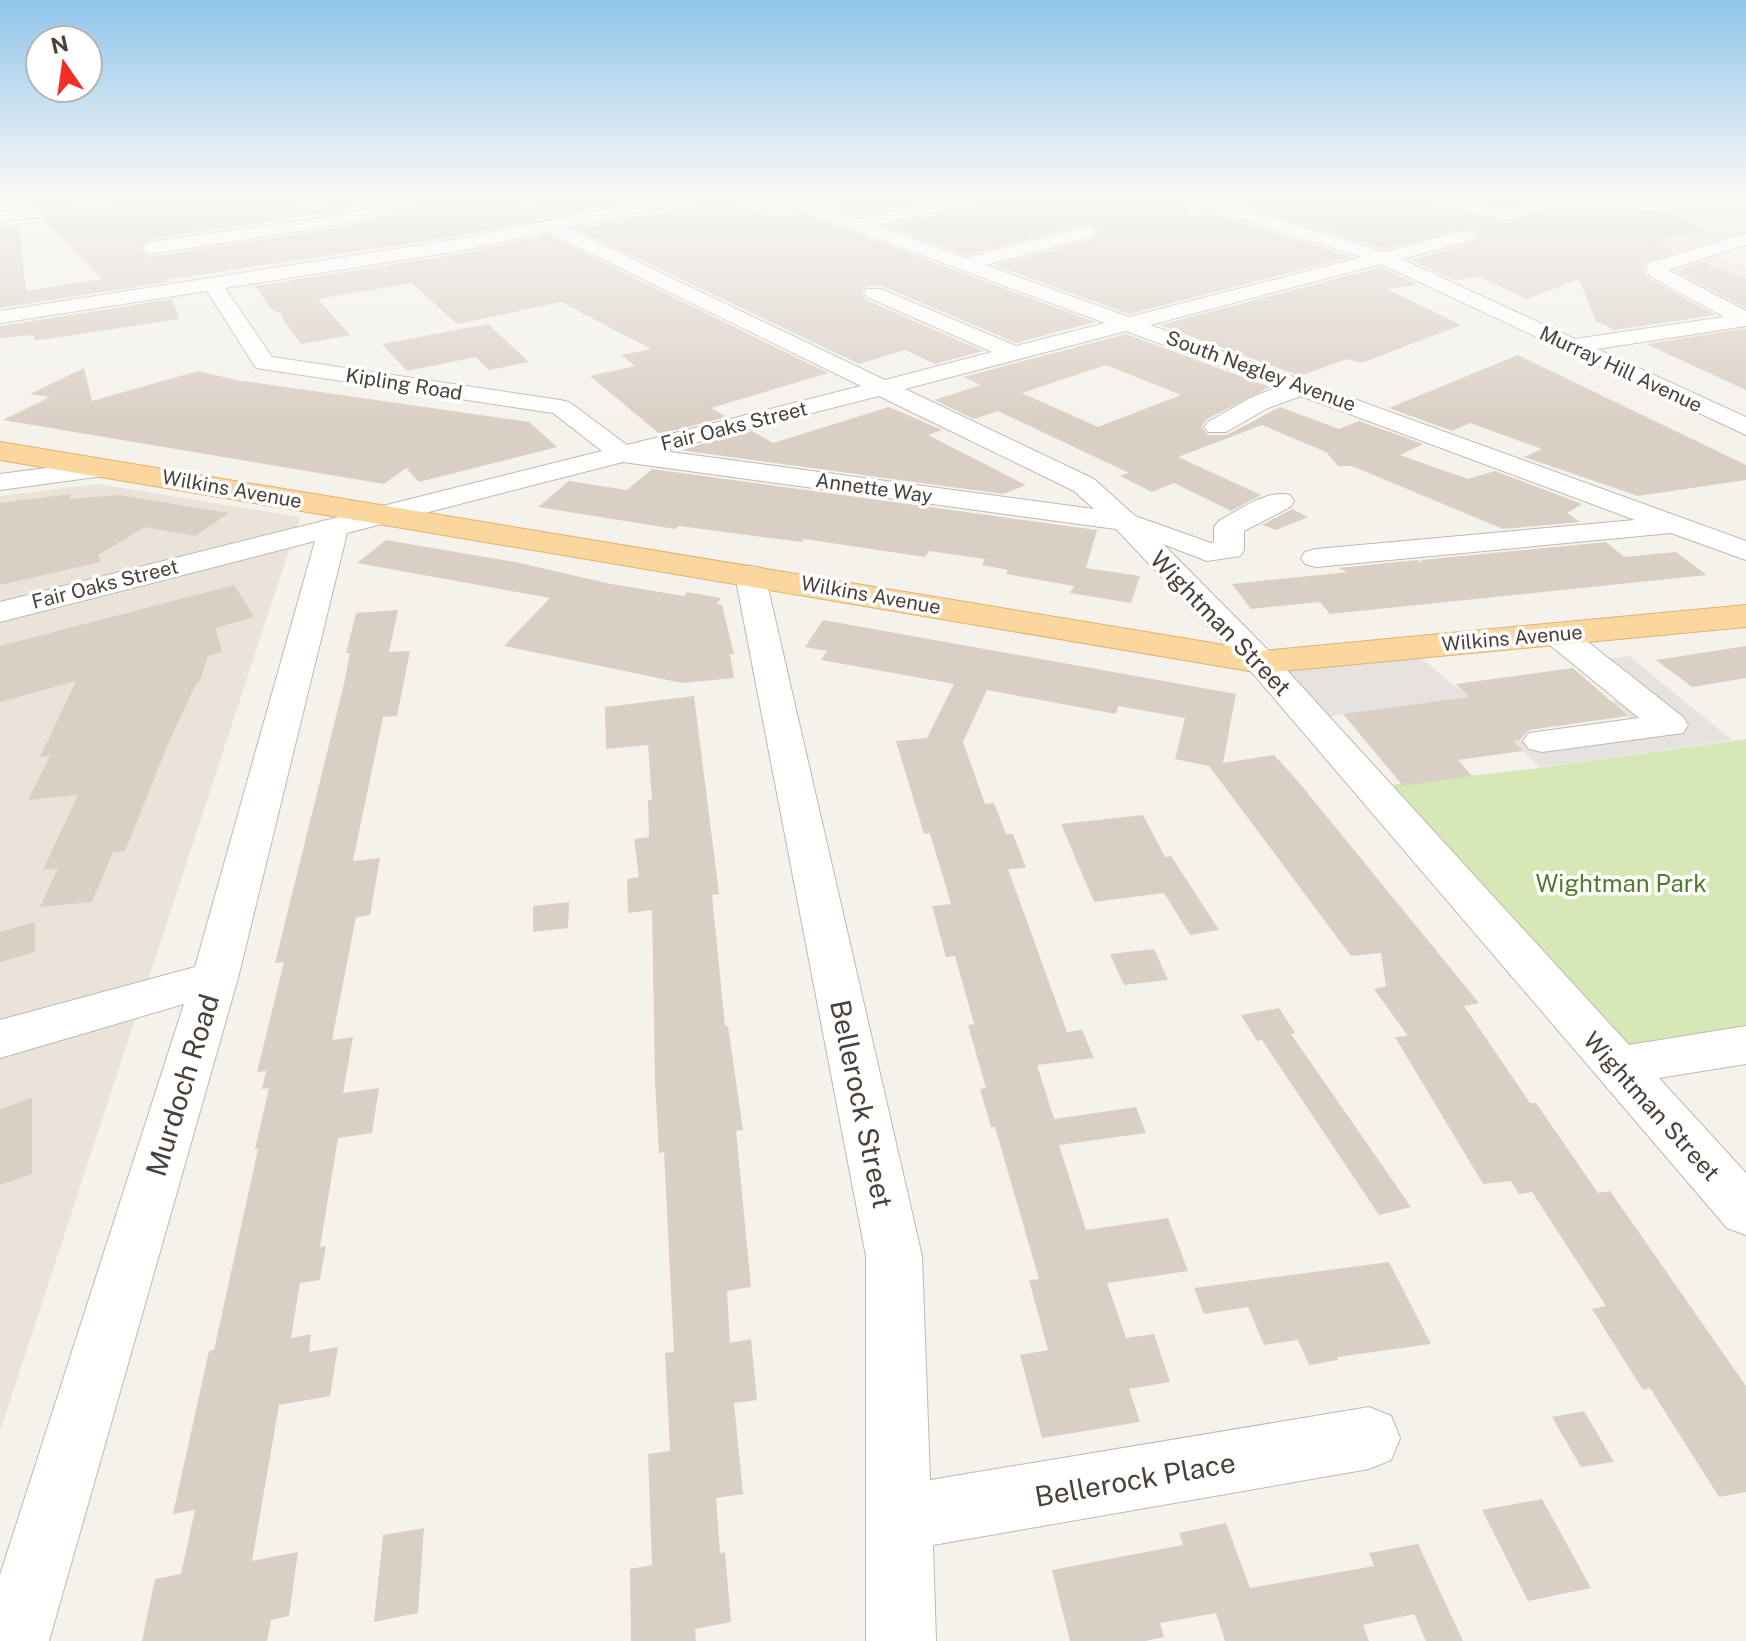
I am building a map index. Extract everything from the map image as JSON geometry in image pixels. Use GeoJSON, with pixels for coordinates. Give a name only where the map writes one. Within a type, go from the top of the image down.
{"type":"FeatureCollection","features":[{"type":"Feature","properties":{"kind":"main road","name":"Wilkins Avenue"},"geometry":{"type":"LineString","coordinates":[[0,451],[1261,662],[1746,616]]}},
{"type":"Feature","properties":{"kind":"street"},"geometry":{"type":"LineString","coordinates":[[0,317],[293,271]]}},
{"type":"Feature","properties":{"kind":"street","name":"Wightman Street"},"geometry":{"type":"LineString","coordinates":[[641,271],[1084,485],[1125,522],[1261,662],[1746,1211]]}},
{"type":"Feature","properties":{"kind":"street","name":"South Negley Avenue"},"geometry":{"type":"LineString","coordinates":[[984,271],[1746,551]]}},
{"type":"Feature","properties":{"kind":"street","name":"Fair Oaks Street"},"geometry":{"type":"LineString","coordinates":[[0,612],[882,388],[1328,271]]}},
{"type":"Feature","properties":{"kind":"street","name":"Murray Hill Avenue"},"geometry":{"type":"LineString","coordinates":[[1410,271],[1746,427]]}},
{"type":"Feature","properties":{"kind":"street"},"geometry":{"type":"LineString","coordinates":[[1573,346],[1746,320],[1657,271]]}},
{"type":"Feature","properties":{"kind":"street","name":"Kipling Road"},"geometry":{"type":"LineString","coordinates":[[212,283],[264,363],[560,407],[623,454]]}},
{"type":"Feature","properties":{"kind":"street"},"geometry":{"type":"LineString","coordinates":[[870,296],[1007,354]]}},
{"type":"Feature","properties":{"kind":"street"},"geometry":{"type":"LineString","coordinates":[[1217,427],[1259,403],[1302,387]]}},
{"type":"Feature","properties":{"kind":"street","name":"Annette Way"},"geometry":{"type":"LineString","coordinates":[[623,454],[1125,522]]}},
{"type":"Feature","properties":{"kind":"street"},"geometry":{"type":"LineString","coordinates":[[0,482],[108,468]]}},
{"type":"Feature","properties":{"kind":"street"},"geometry":{"type":"LineString","coordinates":[[1125,522],[1216,552],[1229,550],[1229,527],[1280,501]]}},
{"type":"Feature","properties":{"kind":"street","name":"Murdoch Road"},"geometry":{"type":"LineString","coordinates":[[14,1641],[215,978],[334,525]]}},
{"type":"Feature","properties":{"kind":"street"},"geometry":{"type":"LineString","coordinates":[[1316,558],[1678,525]]}},
{"type":"Feature","properties":{"kind":"street","name":"Bellerock Street"},"geometry":{"type":"LineString","coordinates":[[750,575],[894,1256],[901,1641]]}},
{"type":"Feature","properties":{"kind":"street"},"geometry":{"type":"LineString","coordinates":[[1542,741],[1670,725],[1557,634]]}},
{"type":"Feature","properties":{"kind":"street"},"geometry":{"type":"LineString","coordinates":[[0,1039],[215,978]]}},
{"type":"Feature","properties":{"kind":"street"},"geometry":{"type":"LineString","coordinates":[[1616,1066],[1746,1045]]}},
{"type":"Feature","properties":{"kind":"street","name":"Bellerock Place"},"geometry":{"type":"LineString","coordinates":[[901,1518],[1369,1438]]}},
{"type":"Feature","properties":{"kind":"shaded area"},"geometry":{"type":"Polygon","coordinates":[[[1662,271],[1746,271],[1746,371],[1657,333],[1744,320],[1662,271]]]}},
{"type":"Feature","properties":{"kind":"shaded area"},"geometry":{"type":"Polygon","coordinates":[[[98,484],[300,517],[0,1431],[0,496],[98,484]]]}},
{"type":"Feature","properties":{"kind":"shaded area"},"geometry":{"type":"Polygon","coordinates":[[[1408,648],[1469,697],[1311,719],[1261,662],[1408,648]]]}},
{"type":"Feature","properties":{"kind":"shaded area"},"geometry":{"type":"Polygon","coordinates":[[[1629,656],[1732,740],[1540,768],[1513,741],[1635,724],[1611,701],[1622,700],[1580,663],[1629,656]]]}},
{"type":"Feature","properties":{"kind":"green space","name":"Wightman Park"},"geometry":{"type":"Polygon","coordinates":[[[1746,739],[1746,1045],[1616,1066],[1371,787],[1540,768],[1746,739]]]}},
{"type":"Feature","properties":{"kind":"building"},"geometry":{"type":"Polygon","coordinates":[[[0,271],[24,271],[26,291],[102,279],[94,271],[228,271],[0,308],[0,271]]]}},
{"type":"Feature","properties":{"kind":"building"},"geometry":{"type":"Polygon","coordinates":[[[354,271],[619,271],[828,373],[711,408],[727,417],[660,434],[590,376],[635,366],[621,355],[651,349],[561,302],[457,324],[412,283],[318,299],[350,335],[301,344],[282,314],[272,310],[255,286],[354,271]]]}},
{"type":"Feature","properties":{"kind":"building"},"geometry":{"type":"Polygon","coordinates":[[[663,271],[956,271],[1095,322],[1016,343],[882,286],[867,286],[861,293],[866,300],[983,351],[935,364],[905,350],[859,364],[663,271]]]}},
{"type":"Feature","properties":{"kind":"building"},"geometry":{"type":"Polygon","coordinates":[[[1010,271],[1298,271],[1129,314],[1010,271]]]}},
{"type":"Feature","properties":{"kind":"building"},"geometry":{"type":"Polygon","coordinates":[[[1367,271],[1388,271],[1418,285],[1387,289],[1461,325],[1361,363],[1347,359],[1300,376],[1160,325],[1367,271]]]}},
{"type":"Feature","properties":{"kind":"building"},"geometry":{"type":"Polygon","coordinates":[[[1433,271],[1644,271],[1647,277],[1715,315],[1615,330],[1596,321],[1579,279],[1527,299],[1479,277],[1454,280],[1433,271]]]}},
{"type":"Feature","properties":{"kind":"building"},"geometry":{"type":"Polygon","coordinates":[[[1676,271],[1724,271],[1746,279],[1746,308],[1676,271]]]}},
{"type":"Feature","properties":{"kind":"building"},"geometry":{"type":"Polygon","coordinates":[[[172,299],[179,319],[34,341],[34,335],[0,338],[0,326],[172,299]]]}},
{"type":"Feature","properties":{"kind":"building"},"geometry":{"type":"Polygon","coordinates":[[[488,324],[529,362],[489,370],[476,357],[407,371],[382,344],[488,324]]]}},
{"type":"Feature","properties":{"kind":"building"},"geometry":{"type":"Polygon","coordinates":[[[1746,329],[1746,390],[1646,344],[1746,329]]]}},
{"type":"Feature","properties":{"kind":"building"},"geometry":{"type":"Polygon","coordinates":[[[1126,334],[1270,387],[1207,419],[1201,427],[1208,435],[1227,435],[1280,407],[1339,429],[1359,421],[1423,444],[1400,455],[1468,479],[1495,471],[1582,504],[1567,513],[1580,522],[1503,529],[1352,466],[1338,466],[1326,452],[1262,425],[1178,457],[1261,495],[1231,511],[1174,483],[1152,492],[1120,476],[1129,473],[998,411],[974,419],[934,400],[981,385],[963,377],[1126,334]],[[1106,365],[1022,393],[1098,427],[1181,395],[1106,365]]]}},
{"type":"Feature","properties":{"kind":"building"},"geometry":{"type":"Polygon","coordinates":[[[1518,355],[1746,465],[1746,480],[1638,496],[1524,457],[1542,449],[1470,423],[1452,431],[1389,408],[1518,355]]]}},
{"type":"Feature","properties":{"kind":"building"},"geometry":{"type":"Polygon","coordinates":[[[84,368],[92,401],[198,371],[236,380],[529,422],[557,447],[419,482],[406,468],[384,484],[3,420],[50,397],[30,394],[84,368]]]}},
{"type":"Feature","properties":{"kind":"building"},"geometry":{"type":"Polygon","coordinates":[[[889,407],[942,430],[928,435],[1026,485],[1003,494],[679,450],[752,431],[773,443],[889,407]]]}},
{"type":"Feature","properties":{"kind":"building"},"geometry":{"type":"Polygon","coordinates":[[[652,469],[1097,530],[1086,568],[1140,576],[1131,603],[1070,593],[1074,586],[1006,574],[1008,570],[982,565],[985,559],[929,551],[925,557],[804,539],[802,542],[679,526],[675,529],[538,507],[569,481],[627,490],[652,469]]]}},
{"type":"Feature","properties":{"kind":"building"},"geometry":{"type":"Polygon","coordinates":[[[71,494],[69,499],[119,495],[229,513],[195,536],[145,527],[98,555],[101,562],[0,585],[0,503],[71,494]]]}},
{"type":"Feature","properties":{"kind":"building"},"geometry":{"type":"Polygon","coordinates":[[[1292,509],[1308,517],[1276,530],[1262,525],[1292,509]]]}},
{"type":"Feature","properties":{"kind":"building"},"geometry":{"type":"Polygon","coordinates":[[[386,540],[515,562],[611,584],[684,596],[687,592],[721,598],[717,604],[722,605],[734,654],[730,654],[734,678],[682,683],[504,646],[550,598],[357,563],[386,540]]]}},
{"type":"Feature","properties":{"kind":"building"},"geometry":{"type":"Polygon","coordinates":[[[1606,542],[1624,557],[1676,552],[1707,575],[1330,614],[1320,602],[1251,609],[1232,584],[1348,572],[1338,568],[1417,560],[1423,563],[1421,560],[1606,542]]]}},
{"type":"Feature","properties":{"kind":"building"},"geometry":{"type":"Polygon","coordinates":[[[234,585],[254,617],[215,628],[222,652],[208,656],[200,681],[170,739],[125,851],[113,852],[92,902],[40,907],[58,868],[43,870],[78,795],[28,800],[50,756],[40,757],[76,681],[0,702],[0,646],[234,585]]]}},
{"type":"Feature","properties":{"kind":"building"},"geometry":{"type":"Polygon","coordinates":[[[398,610],[389,652],[410,651],[397,716],[383,717],[353,861],[380,858],[370,915],[356,917],[332,1040],[353,1037],[343,1093],[379,1088],[372,1133],[338,1138],[320,1247],[326,1246],[320,1280],[300,1283],[291,1338],[311,1334],[309,1352],[338,1347],[330,1396],[279,1405],[252,1561],[298,1552],[289,1616],[271,1620],[267,1641],[142,1641],[155,1579],[181,1574],[195,1510],[173,1514],[209,1351],[214,1350],[258,1149],[255,1149],[269,1088],[262,1089],[266,1071],[257,1072],[284,962],[275,963],[344,684],[350,653],[346,653],[356,613],[398,610]]]}},
{"type":"Feature","properties":{"kind":"building"},"geometry":{"type":"Polygon","coordinates":[[[823,620],[1236,694],[1223,763],[1274,755],[1296,779],[1479,1003],[1464,1006],[1530,1103],[1536,1103],[1598,1193],[1610,1191],[1746,1386],[1746,1492],[1719,1497],[1650,1388],[1643,1390],[1592,1309],[1606,1306],[1532,1192],[1519,1194],[1511,1181],[1483,1184],[1395,1037],[1408,1036],[1374,989],[1386,986],[1381,953],[1351,956],[1209,766],[1175,759],[1185,718],[1118,706],[1116,714],[987,690],[963,742],[985,804],[994,803],[1006,834],[1013,834],[1026,868],[1008,869],[1067,1032],[1082,1030],[1094,1058],[1037,1065],[1054,1119],[1136,1107],[1146,1133],[1059,1145],[1086,1230],[1168,1218],[1188,1271],[1107,1283],[1126,1338],[1154,1334],[1170,1382],[1129,1389],[1140,1422],[1042,1438],[1020,1355],[1048,1350],[1029,1280],[1039,1279],[995,1127],[991,1127],[980,1089],[986,1088],[968,1025],[974,1024],[955,956],[946,957],[932,906],[951,904],[930,833],[924,834],[896,741],[927,738],[954,684],[821,660],[827,651],[805,647],[823,620]]]}},
{"type":"Feature","properties":{"kind":"building"},"geometry":{"type":"Polygon","coordinates":[[[1746,646],[1746,678],[1692,687],[1656,660],[1746,646]]]}},
{"type":"Feature","properties":{"kind":"building"},"geometry":{"type":"Polygon","coordinates":[[[1573,668],[1628,716],[1529,730],[1520,740],[1513,741],[1523,751],[1458,760],[1472,776],[1403,786],[1343,714],[1469,697],[1456,684],[1573,668]]]}},
{"type":"Feature","properties":{"kind":"building"},"geometry":{"type":"Polygon","coordinates":[[[694,696],[719,894],[712,895],[725,1026],[728,1026],[743,1130],[736,1131],[751,1287],[727,1291],[730,1343],[751,1339],[757,1400],[734,1403],[743,1494],[716,1498],[720,1553],[725,1552],[731,1622],[695,1629],[696,1641],[631,1641],[630,1569],[652,1565],[648,1454],[670,1451],[665,1353],[674,1352],[664,1152],[659,1153],[655,1081],[652,910],[628,913],[627,879],[639,877],[634,839],[649,837],[648,800],[652,800],[648,745],[606,749],[605,707],[694,696]]]}},
{"type":"Feature","properties":{"kind":"building"},"geometry":{"type":"Polygon","coordinates":[[[1143,815],[1165,857],[1171,856],[1219,930],[1190,935],[1164,893],[1094,902],[1061,824],[1143,815]]]}},
{"type":"Feature","properties":{"kind":"building"},"geometry":{"type":"Polygon","coordinates":[[[569,902],[568,928],[533,932],[533,906],[569,902]]]}},
{"type":"Feature","properties":{"kind":"building"},"geometry":{"type":"Polygon","coordinates":[[[35,922],[35,952],[0,962],[0,932],[35,922]]]}},
{"type":"Feature","properties":{"kind":"building"},"geometry":{"type":"Polygon","coordinates":[[[1154,949],[1168,980],[1124,985],[1110,954],[1154,949]]]}},
{"type":"Feature","properties":{"kind":"building"},"geometry":{"type":"Polygon","coordinates":[[[1279,1008],[1295,1033],[1291,1034],[1411,1207],[1379,1215],[1262,1040],[1257,1041],[1241,1015],[1279,1008]]]}},
{"type":"Feature","properties":{"kind":"building"},"geometry":{"type":"Polygon","coordinates":[[[32,1098],[32,1174],[0,1185],[0,1109],[32,1098]]]}},
{"type":"Feature","properties":{"kind":"building"},"geometry":{"type":"Polygon","coordinates":[[[1389,1262],[1431,1344],[1337,1357],[1338,1360],[1309,1365],[1298,1340],[1264,1345],[1248,1307],[1204,1314],[1194,1288],[1389,1262]]]}},
{"type":"Feature","properties":{"kind":"building"},"geometry":{"type":"Polygon","coordinates":[[[1584,1411],[1614,1462],[1581,1467],[1552,1417],[1584,1411]]]}},
{"type":"Feature","properties":{"kind":"building"},"geometry":{"type":"Polygon","coordinates":[[[1542,1499],[1591,1588],[1528,1601],[1482,1510],[1542,1499]]]}},
{"type":"Feature","properties":{"kind":"building"},"geometry":{"type":"Polygon","coordinates":[[[1226,1523],[1250,1588],[1374,1566],[1369,1553],[1418,1544],[1463,1641],[1426,1641],[1414,1614],[1363,1625],[1369,1641],[1225,1641],[1216,1613],[1160,1623],[1164,1637],[1145,1641],[1070,1641],[1052,1570],[1183,1545],[1179,1533],[1226,1523]]]}},
{"type":"Feature","properties":{"kind":"building"},"geometry":{"type":"Polygon","coordinates":[[[424,1528],[418,1613],[374,1622],[383,1535],[424,1528]]]}}]}
